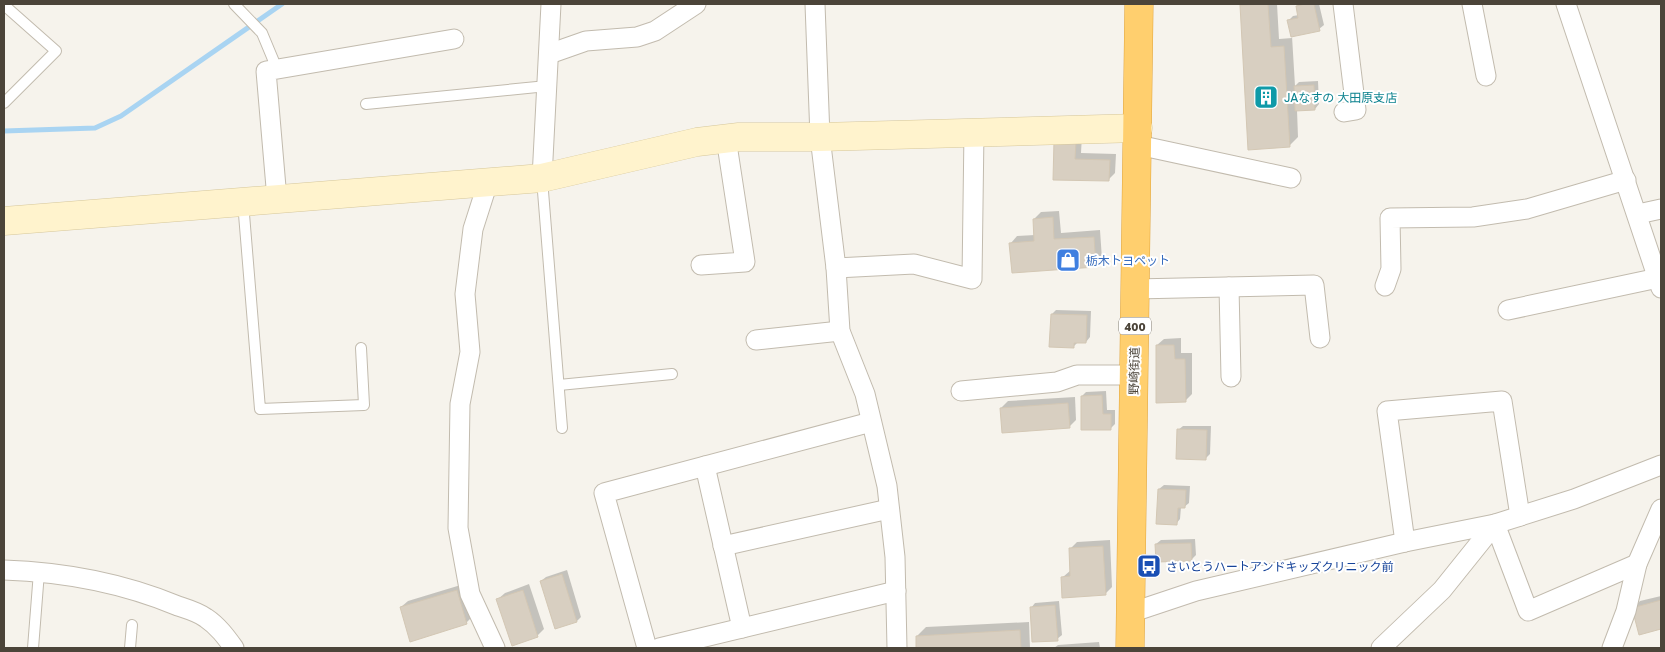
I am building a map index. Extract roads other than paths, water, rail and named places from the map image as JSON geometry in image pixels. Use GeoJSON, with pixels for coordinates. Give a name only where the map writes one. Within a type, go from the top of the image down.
{"type":"FeatureCollection","features":[{"type":"Feature","properties":{"kind":"highway","name":"野崎街道"},"geometry":{"type":"LineString","coordinates":[[1130,648],[1139,4]]}},
{"type":"Feature","properties":{"kind":"street"},"geometry":{"type":"LineString","coordinates":[[542,178],[551,4]]}},
{"type":"Feature","properties":{"kind":"street"},"geometry":{"type":"LineString","coordinates":[[549,54],[586,41],[637,37],[655,31],[696,4]]}},
{"type":"Feature","properties":{"kind":"street"},"geometry":{"type":"LineString","coordinates":[[815,4],[820,136],[836,268],[840,330],[865,394],[887,486],[895,557],[897,648]]}},
{"type":"Feature","properties":{"kind":"street"},"geometry":{"type":"LineString","coordinates":[[1343,4],[1356,110],[1344,112]]}},
{"type":"Feature","properties":{"kind":"street"},"geometry":{"type":"LineString","coordinates":[[1472,4],[1486,76]]}},
{"type":"Feature","properties":{"kind":"street"},"geometry":{"type":"LineString","coordinates":[[1508,310],[1660,283],[1566,4]]}},
{"type":"Feature","properties":{"kind":"street"},"geometry":{"type":"LineString","coordinates":[[277,199],[266,71],[454,39]]}},
{"type":"Feature","properties":{"kind":"street"},"geometry":{"type":"LineString","coordinates":[[836,268],[914,264],[972,279],[974,132]]}},
{"type":"Feature","properties":{"kind":"street"},"geometry":{"type":"LineString","coordinates":[[4,221],[542,178],[697,142],[739,136],[974,132],[1138,137],[1290,178]]}},
{"type":"Feature","properties":{"kind":"street"},"geometry":{"type":"LineString","coordinates":[[702,265],[745,262],[726,138]]}},
{"type":"Feature","properties":{"kind":"street"},"geometry":{"type":"LineString","coordinates":[[1385,286],[1391,269],[1390,218],[1473,217],[1527,209],[1626,180]]}},
{"type":"Feature","properties":{"kind":"street"},"geometry":{"type":"LineString","coordinates":[[488,182],[473,229],[465,294],[470,352],[460,404],[458,528],[470,594],[495,648]]}},
{"type":"Feature","properties":{"kind":"street"},"geometry":{"type":"LineString","coordinates":[[1638,214],[1661,209]]}},
{"type":"Feature","properties":{"kind":"street"},"geometry":{"type":"LineString","coordinates":[[1136,289],[1314,285],[1320,338]]}},
{"type":"Feature","properties":{"kind":"street"},"geometry":{"type":"LineString","coordinates":[[1228,287],[1231,376]]}},
{"type":"Feature","properties":{"kind":"street"},"geometry":{"type":"LineString","coordinates":[[756,340],[840,330]]}},
{"type":"Feature","properties":{"kind":"street"},"geometry":{"type":"LineString","coordinates":[[961,391],[1057,382],[1077,375],[1134,375]]}},
{"type":"Feature","properties":{"kind":"street"},"geometry":{"type":"LineString","coordinates":[[1405,542],[1387,412],[1502,401],[1520,516]]}},
{"type":"Feature","properties":{"kind":"street"},"geometry":{"type":"LineString","coordinates":[[647,648],[604,492],[871,422]]}},
{"type":"Feature","properties":{"kind":"street"},"geometry":{"type":"LineString","coordinates":[[1130,613],[1196,592],[1405,542],[1495,524],[1574,499],[1661,464]]}},
{"type":"Feature","properties":{"kind":"street"},"geometry":{"type":"LineString","coordinates":[[705,466],[742,628]]}},
{"type":"Feature","properties":{"kind":"street"},"geometry":{"type":"LineString","coordinates":[[723,546],[890,509]]}},
{"type":"Feature","properties":{"kind":"street"},"geometry":{"type":"LineString","coordinates":[[1612,648],[1626,611],[1636,564],[1661,509]]}},
{"type":"Feature","properties":{"kind":"street"},"geometry":{"type":"LineString","coordinates":[[1495,524],[1528,610],[1636,564]]}},
{"type":"Feature","properties":{"kind":"street"},"geometry":{"type":"LineString","coordinates":[[1381,648],[1442,590],[1495,524]]}},
{"type":"Feature","properties":{"kind":"street"},"geometry":{"type":"LineString","coordinates":[[4,570],[39,572],[93,580],[157,597],[205,617],[221,630],[234,648]]}},
{"type":"Feature","properties":{"kind":"street"},"geometry":{"type":"LineString","coordinates":[[659,648],[896,592]]}},
{"type":"Feature","properties":{"kind":"lane"},"geometry":{"type":"LineString","coordinates":[[234,4],[262,33],[277,69]]}},
{"type":"Feature","properties":{"kind":"lane"},"geometry":{"type":"LineString","coordinates":[[4,5],[56,51],[4,103]]}},
{"type":"Feature","properties":{"kind":"lane"},"geometry":{"type":"LineString","coordinates":[[366,104],[547,86]]}},
{"type":"Feature","properties":{"kind":"lane"},"geometry":{"type":"LineString","coordinates":[[542,178],[562,428]]}},
{"type":"Feature","properties":{"kind":"lane"},"geometry":{"type":"LineString","coordinates":[[242,202],[260,409],[364,405],[361,348]]}},
{"type":"Feature","properties":{"kind":"lane"},"geometry":{"type":"LineString","coordinates":[[559,385],[672,374]]}},
{"type":"Feature","properties":{"kind":"lane"},"geometry":{"type":"LineString","coordinates":[[33,648],[39,572]]}},
{"type":"Feature","properties":{"kind":"lane"},"geometry":{"type":"LineString","coordinates":[[130,648],[132,624]]}},
{"type":"Feature","properties":{"kind":"waterway"},"geometry":{"type":"LineString","coordinates":[[4,131],[95,128],[121,116],[282,4]]}},
{"type":"Feature","properties":{"kind":"place","name":"JAなすの 大田原支店"},"geometry":{"type":"Point","coordinates":[1266,97]}},
{"type":"Feature","properties":{"kind":"place","name":"栃木トヨペット"},"geometry":{"type":"Point","coordinates":[1068,260]}},
{"type":"Feature","properties":{"kind":"place","name":"さいとうハートアンドキッズクリニック前"},"geometry":{"type":"Point","coordinates":[1149,566]}}]}
